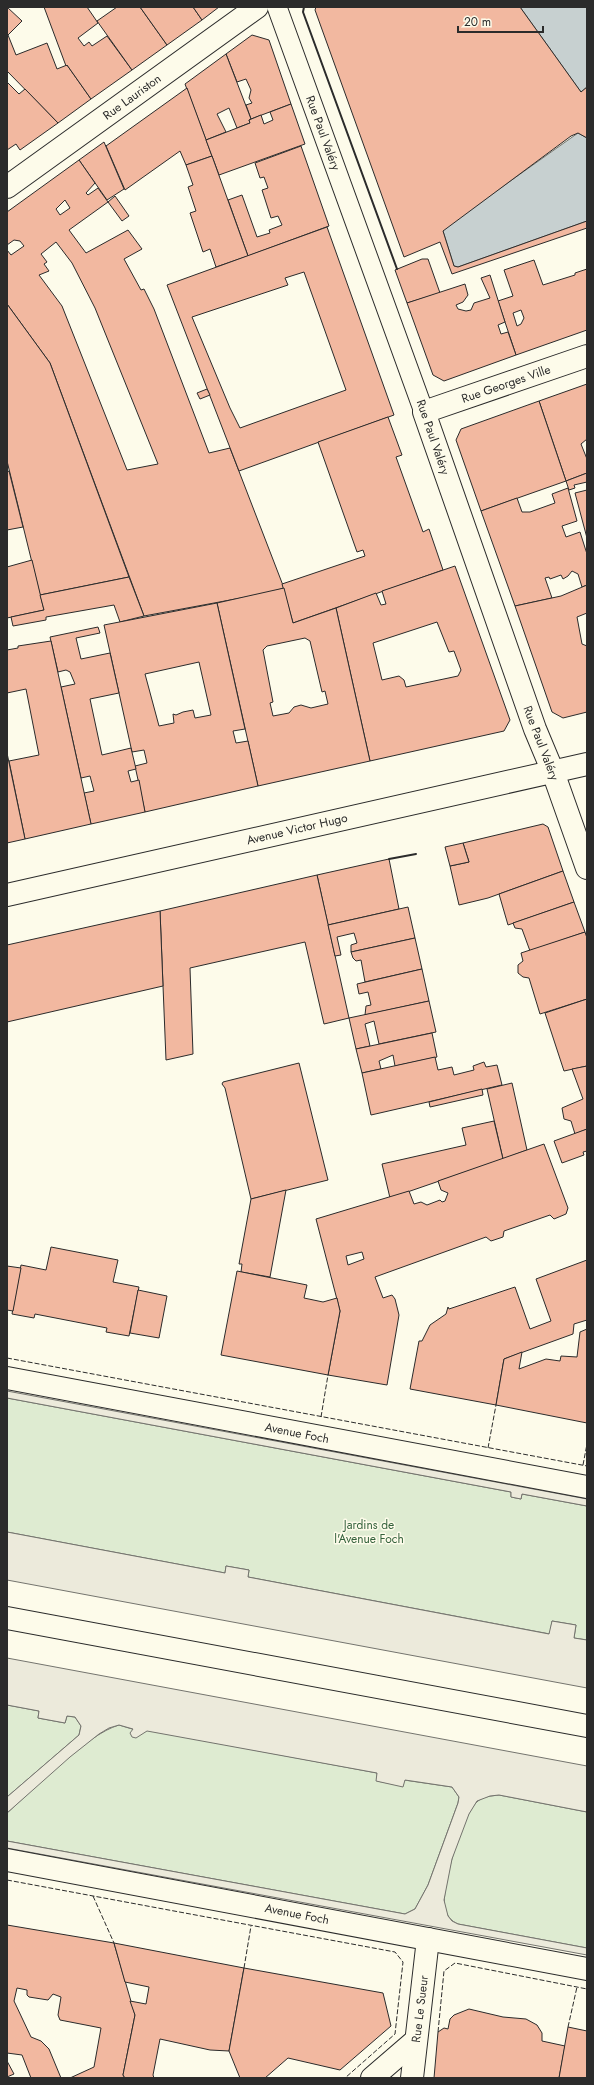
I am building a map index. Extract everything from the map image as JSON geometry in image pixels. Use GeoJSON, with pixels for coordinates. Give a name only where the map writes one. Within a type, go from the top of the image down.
{"type":"FeatureCollection","features":[{"type":"Feature","properties":{"kind":"street","name":"Rue Lauriston"},"geometry":{"type":"LineString","coordinates":[[7,187],[257,7]]}},
{"type":"Feature","properties":{"kind":"street","name":"Rue Paul Valéry"},"geometry":{"type":"LineString","coordinates":[[277,7],[424,412],[535,729],[553,772],[587,868]]}},
{"type":"Feature","properties":{"kind":"street","name":"Rue Georges Ville"},"geometry":{"type":"LineString","coordinates":[[424,412],[587,356]]}},
{"type":"Feature","properties":{"kind":"street","name":"Avenue Victor Hugo"},"geometry":{"type":"LineString","coordinates":[[7,895],[587,764]]}},
{"type":"Feature","properties":{"kind":"street","name":"Avenue Foch"},"geometry":{"type":"LineString","coordinates":[[7,1378],[587,1487]]}},
{"type":"Feature","properties":{"kind":"street"},"geometry":{"type":"LineString","coordinates":[[7,1618],[587,1726]]}},
{"type":"Feature","properties":{"kind":"street","name":"Avenue Foch"},"geometry":{"type":"LineString","coordinates":[[7,1860],[587,1969]]}},
{"type":"Feature","properties":{"kind":"street","name":"Rue Le Sueur"},"geometry":{"type":"LineString","coordinates":[[412,2078],[415,2041],[428,1939]]}},
{"type":"Feature","properties":{"kind":"street"},"geometry":{"type":"LineString","coordinates":[[372,2078],[415,2041]]}},
{"type":"Feature","properties":{"kind":"green space","name":"Jardins de l'Avenue Foch"},"geometry":{"type":"Polygon","coordinates":[[[7,1398],[511,1492],[511,1497],[521,1499],[522,1494],[587,1506],[587,1640],[574,1638],[576,1625],[552,1621],[550,1634],[248,1577],[249,1570],[226,1566],[225,1573],[7,1532],[7,1398]]]}},
{"type":"Feature","properties":{"kind":"green space"},"geometry":{"type":"Polygon","coordinates":[[[7,1705],[39,1711],[38,1718],[65,1723],[67,1716],[75,1717],[81,1726],[79,1735],[7,1797],[7,1705]]]}},
{"type":"Feature","properties":{"kind":"green space"},"geometry":{"type":"Polygon","coordinates":[[[119,1725],[142,1732],[147,1730],[377,1773],[377,1781],[403,1786],[404,1780],[452,1787],[459,1797],[458,1803],[428,1885],[415,1909],[405,1914],[7,1841],[7,1813],[45,1777],[76,1751],[106,1730],[119,1725]]]}},
{"type":"Feature","properties":{"kind":"green space"},"geometry":{"type":"Polygon","coordinates":[[[499,1795],[587,1812],[587,1948],[458,1924],[451,1920],[448,1916],[444,1899],[449,1869],[466,1820],[472,1808],[480,1799],[499,1795]]]}},
{"type":"Feature","properties":{"kind":"shaded area"},"geometry":{"type":"Polygon","coordinates":[[[520,7],[587,7],[587,87],[581,92],[520,7]]]}},
{"type":"Feature","properties":{"kind":"shaded area"},"geometry":{"type":"Polygon","coordinates":[[[578,133],[587,138],[587,221],[458,267],[454,266],[443,231],[444,228],[578,133]]]}},
{"type":"Feature","properties":{"kind":"shaded area"},"geometry":{"type":"Polygon","coordinates":[[[7,1391],[587,1499],[587,1506],[522,1494],[521,1499],[511,1497],[511,1492],[7,1398],[7,1391]]]}},
{"type":"Feature","properties":{"kind":"shaded area"},"geometry":{"type":"Polygon","coordinates":[[[7,1532],[225,1573],[226,1566],[249,1570],[248,1577],[549,1634],[552,1621],[576,1625],[574,1638],[587,1640],[587,1688],[7,1580],[7,1532]]]}},
{"type":"Feature","properties":{"kind":"shaded area"},"geometry":{"type":"Polygon","coordinates":[[[7,1658],[587,1766],[587,1812],[499,1795],[490,1796],[477,1801],[469,1814],[452,1859],[444,1900],[448,1916],[452,1921],[458,1924],[587,1948],[587,1955],[7,1848],[7,1841],[405,1914],[415,1909],[428,1885],[459,1797],[452,1787],[405,1780],[403,1787],[376,1781],[377,1773],[147,1731],[136,1738],[132,1737],[130,1733],[133,1729],[119,1725],[109,1728],[99,1734],[70,1757],[7,1813],[7,1797],[79,1735],[81,1726],[75,1717],[67,1716],[65,1723],[38,1718],[39,1711],[7,1705],[7,1658]]]}},
{"type":"Feature","properties":{"kind":"building"},"geometry":{"type":"Polygon","coordinates":[[[7,7],[22,21],[8,35],[16,55],[47,43],[57,69],[67,65],[91,99],[58,123],[7,71],[7,7]]]}},
{"type":"Feature","properties":{"kind":"building"},"geometry":{"type":"Polygon","coordinates":[[[44,7],[87,7],[98,23],[78,38],[84,46],[89,42],[92,46],[107,36],[132,70],[91,99],[67,65],[66,66],[44,7]]]}},
{"type":"Feature","properties":{"kind":"building"},"geometry":{"type":"Polygon","coordinates":[[[117,7],[140,7],[167,45],[132,70],[97,21],[117,7]]]}},
{"type":"Feature","properties":{"kind":"building"},"geometry":{"type":"Polygon","coordinates":[[[140,7],[193,7],[202,20],[167,45],[140,7]]]}},
{"type":"Feature","properties":{"kind":"building"},"geometry":{"type":"Polygon","coordinates":[[[193,7],[219,7],[202,20],[193,7]]]}},
{"type":"Feature","properties":{"kind":"building"},"geometry":{"type":"Polygon","coordinates":[[[316,7],[520,7],[581,92],[587,87],[587,138],[578,133],[571,136],[443,231],[454,266],[458,267],[587,221],[587,228],[452,274],[440,242],[404,257],[315,10],[316,7]]]}},
{"type":"Feature","properties":{"kind":"building"},"geometry":{"type":"Polygon","coordinates":[[[252,35],[269,40],[291,104],[251,119],[246,105],[252,103],[249,98],[251,90],[246,79],[237,82],[226,54],[252,35]]]}},
{"type":"Feature","properties":{"kind":"building"},"geometry":{"type":"Polygon","coordinates":[[[226,54],[251,119],[249,120],[250,123],[237,128],[229,108],[217,114],[226,132],[206,140],[185,84],[226,54]]]}},
{"type":"Feature","properties":{"kind":"building"},"geometry":{"type":"Polygon","coordinates":[[[7,82],[19,94],[25,89],[58,123],[20,150],[16,144],[7,150],[7,82]]]}},
{"type":"Feature","properties":{"kind":"building"},"geometry":{"type":"Polygon","coordinates":[[[187,88],[212,156],[186,165],[180,151],[125,190],[106,146],[187,88]]]}},
{"type":"Feature","properties":{"kind":"building"},"geometry":{"type":"Polygon","coordinates":[[[291,104],[305,144],[219,175],[206,140],[250,123],[249,120],[261,115],[264,124],[273,120],[270,112],[291,104]]]}},
{"type":"Feature","properties":{"kind":"building"},"geometry":{"type":"Polygon","coordinates":[[[104,142],[124,189],[107,200],[79,160],[104,142]]]}},
{"type":"Feature","properties":{"kind":"building"},"geometry":{"type":"Polygon","coordinates":[[[301,146],[329,226],[248,256],[228,200],[242,195],[257,237],[270,233],[269,230],[282,225],[278,216],[271,218],[262,190],[268,188],[264,177],[260,178],[255,163],[301,146]]]}},
{"type":"Feature","properties":{"kind":"building"},"geometry":{"type":"Polygon","coordinates":[[[212,156],[248,256],[216,267],[210,249],[203,252],[190,213],[196,211],[188,187],[193,185],[186,165],[212,156]]]}},
{"type":"Feature","properties":{"kind":"building"},"geometry":{"type":"Polygon","coordinates":[[[79,160],[95,183],[86,193],[88,195],[98,188],[108,202],[69,230],[86,253],[128,230],[142,249],[124,259],[141,290],[144,289],[154,309],[209,453],[230,448],[284,588],[268,593],[144,616],[50,363],[7,304],[7,250],[11,255],[24,246],[20,241],[14,240],[7,245],[7,212],[79,160]],[[65,200],[56,209],[60,215],[70,208],[65,200]],[[56,242],[41,254],[47,262],[44,264],[49,271],[39,275],[62,306],[127,470],[158,464],[95,308],[72,263],[56,242]]]}},
{"type":"Feature","properties":{"kind":"building"},"geometry":{"type":"Polygon","coordinates":[[[115,196],[129,216],[122,221],[108,202],[115,196]]]}},
{"type":"Feature","properties":{"kind":"building"},"geometry":{"type":"Polygon","coordinates":[[[327,227],[394,415],[239,471],[167,285],[327,227]],[[304,272],[285,278],[288,285],[192,317],[230,408],[240,428],[346,390],[304,272]]]}},
{"type":"Feature","properties":{"kind":"building"},"geometry":{"type":"Polygon","coordinates":[[[422,259],[428,259],[440,293],[407,303],[395,270],[422,259]]]}},
{"type":"Feature","properties":{"kind":"building"},"geometry":{"type":"Polygon","coordinates":[[[534,260],[543,285],[575,275],[575,273],[587,269],[587,330],[516,355],[498,301],[513,296],[504,270],[534,260]],[[521,310],[513,313],[517,326],[521,324],[524,318],[521,310]]]}},
{"type":"Feature","properties":{"kind":"building"},"geometry":{"type":"Polygon","coordinates":[[[490,275],[505,322],[498,325],[501,334],[508,332],[516,355],[444,381],[433,375],[407,303],[465,284],[468,295],[463,302],[456,305],[458,309],[466,311],[471,310],[474,303],[490,298],[481,278],[490,275]]]}},
{"type":"Feature","properties":{"kind":"building"},"geometry":{"type":"Polygon","coordinates":[[[7,304],[50,363],[129,577],[40,595],[7,461],[7,304]]]}},
{"type":"Feature","properties":{"kind":"building"},"geometry":{"type":"Polygon","coordinates":[[[587,384],[587,439],[581,444],[587,459],[587,473],[566,481],[539,401],[587,384]]]}},
{"type":"Feature","properties":{"kind":"building"},"geometry":{"type":"Polygon","coordinates":[[[207,389],[210,395],[200,399],[197,393],[207,389]]]}},
{"type":"Feature","properties":{"kind":"building"},"geometry":{"type":"Polygon","coordinates":[[[539,401],[566,481],[481,511],[456,440],[461,429],[539,401]]]}},
{"type":"Feature","properties":{"kind":"building"},"geometry":{"type":"Polygon","coordinates":[[[388,417],[402,455],[396,457],[423,532],[429,529],[443,570],[293,623],[282,584],[365,556],[363,550],[357,552],[318,442],[388,417]]]}},
{"type":"Feature","properties":{"kind":"building"},"geometry":{"type":"Polygon","coordinates":[[[9,471],[23,527],[7,530],[7,472],[9,471]]]}},
{"type":"Feature","properties":{"kind":"building"},"geometry":{"type":"Polygon","coordinates":[[[587,473],[587,482],[574,485],[575,488],[569,490],[566,481],[587,473]]]}},
{"type":"Feature","properties":{"kind":"building"},"geometry":{"type":"Polygon","coordinates":[[[568,488],[577,521],[562,526],[566,537],[580,532],[587,554],[587,585],[582,587],[578,574],[572,571],[563,579],[561,575],[550,579],[549,577],[545,578],[552,598],[515,606],[481,511],[517,498],[522,512],[530,512],[555,503],[552,494],[568,488]]]}},
{"type":"Feature","properties":{"kind":"building"},"geometry":{"type":"Polygon","coordinates":[[[587,490],[587,538],[575,493],[587,490]]]}},
{"type":"Feature","properties":{"kind":"building"},"geometry":{"type":"Polygon","coordinates":[[[32,560],[44,610],[7,618],[7,567],[32,560]]]}},
{"type":"Feature","properties":{"kind":"building"},"geometry":{"type":"Polygon","coordinates":[[[455,566],[510,720],[504,731],[370,761],[336,608],[376,593],[381,605],[386,604],[382,591],[455,566]],[[437,622],[373,643],[382,680],[399,676],[404,680],[406,687],[458,676],[461,670],[454,651],[449,652],[437,622]]]}},
{"type":"Feature","properties":{"kind":"building"},"geometry":{"type":"Polygon","coordinates":[[[129,577],[144,616],[120,622],[114,605],[46,617],[46,620],[13,626],[11,617],[44,610],[40,595],[129,577]]]}},
{"type":"Feature","properties":{"kind":"building"},"geometry":{"type":"Polygon","coordinates":[[[587,585],[587,613],[577,617],[582,644],[587,646],[587,712],[563,718],[552,712],[515,606],[561,596],[587,585]]]}},
{"type":"Feature","properties":{"kind":"building"},"geometry":{"type":"Polygon","coordinates":[[[284,588],[293,623],[336,608],[370,761],[258,786],[217,603],[284,588]],[[305,638],[267,646],[263,650],[273,702],[270,703],[273,716],[289,713],[294,707],[301,705],[311,708],[328,704],[325,691],[322,692],[310,641],[305,638]]]}},
{"type":"Feature","properties":{"kind":"building"},"geometry":{"type":"Polygon","coordinates":[[[217,603],[245,729],[233,731],[236,743],[248,741],[258,786],[145,812],[135,766],[147,763],[144,750],[132,752],[104,625],[217,603]],[[199,662],[145,674],[159,726],[174,723],[173,714],[176,715],[193,710],[195,718],[211,715],[199,662]]]}},
{"type":"Feature","properties":{"kind":"building"},"geometry":{"type":"Polygon","coordinates":[[[98,627],[100,633],[76,638],[81,659],[110,653],[119,693],[90,699],[102,755],[131,748],[136,769],[128,771],[131,782],[139,780],[145,812],[91,824],[84,793],[94,791],[90,776],[81,778],[61,687],[75,684],[70,672],[66,670],[58,672],[50,637],[98,627]]]}},
{"type":"Feature","properties":{"kind":"building"},"geometry":{"type":"Polygon","coordinates":[[[51,641],[91,824],[25,839],[9,761],[39,755],[26,689],[7,693],[7,650],[18,648],[18,646],[51,641]]]}},
{"type":"Feature","properties":{"kind":"building"},"geometry":{"type":"Polygon","coordinates":[[[7,753],[25,839],[7,843],[7,753]]]}},
{"type":"Feature","properties":{"kind":"building"},"geometry":{"type":"Polygon","coordinates":[[[543,824],[548,827],[563,871],[488,898],[459,905],[450,866],[469,862],[463,843],[543,824]]]}},
{"type":"Feature","properties":{"kind":"building"},"geometry":{"type":"Polygon","coordinates":[[[463,843],[469,862],[450,866],[445,847],[463,843]]]}},
{"type":"Feature","properties":{"kind":"building"},"geometry":{"type":"Polygon","coordinates":[[[389,859],[399,909],[328,925],[317,875],[389,859]]]}},
{"type":"Feature","properties":{"kind":"building"},"geometry":{"type":"Polygon","coordinates":[[[563,871],[574,902],[508,925],[499,894],[563,871]]]}},
{"type":"Feature","properties":{"kind":"building"},"geometry":{"type":"Polygon","coordinates":[[[317,875],[349,1018],[324,1024],[305,942],[190,968],[193,1054],[166,1060],[160,911],[317,875]]]}},
{"type":"Feature","properties":{"kind":"building"},"geometry":{"type":"Polygon","coordinates":[[[574,902],[585,932],[530,951],[522,929],[515,928],[513,923],[574,902]]]}},
{"type":"Feature","properties":{"kind":"building"},"geometry":{"type":"Polygon","coordinates":[[[408,907],[415,938],[351,952],[351,945],[357,943],[354,933],[337,937],[341,955],[335,956],[328,925],[408,907]]]}},
{"type":"Feature","properties":{"kind":"building"},"geometry":{"type":"Polygon","coordinates":[[[160,911],[163,986],[7,1022],[7,945],[160,911]]]}},
{"type":"Feature","properties":{"kind":"building"},"geometry":{"type":"Polygon","coordinates":[[[585,932],[587,938],[587,999],[540,1014],[529,978],[523,977],[518,973],[518,965],[523,961],[521,953],[585,932]]]}},
{"type":"Feature","properties":{"kind":"building"},"geometry":{"type":"Polygon","coordinates":[[[415,938],[422,969],[365,982],[361,960],[356,961],[351,952],[415,938]]]}},
{"type":"Feature","properties":{"kind":"building"},"geometry":{"type":"Polygon","coordinates":[[[422,969],[429,1001],[365,1015],[366,1006],[371,1005],[368,992],[359,994],[357,984],[422,969]]]}},
{"type":"Feature","properties":{"kind":"building"},"geometry":{"type":"Polygon","coordinates":[[[587,999],[587,1066],[564,1071],[545,1013],[587,999]]]}},
{"type":"Feature","properties":{"kind":"building"},"geometry":{"type":"Polygon","coordinates":[[[429,1001],[436,1032],[379,1044],[374,1021],[365,1024],[370,1046],[356,1049],[349,1018],[429,1001]]]}},
{"type":"Feature","properties":{"kind":"building"},"geometry":{"type":"Polygon","coordinates":[[[432,1033],[437,1057],[395,1066],[393,1055],[379,1061],[381,1069],[362,1073],[356,1049],[432,1033]]]}},
{"type":"Feature","properties":{"kind":"building"},"geometry":{"type":"Polygon","coordinates":[[[435,1057],[438,1070],[452,1067],[454,1075],[474,1070],[473,1066],[484,1062],[486,1067],[497,1065],[502,1085],[371,1115],[362,1073],[435,1057]]]}},
{"type":"Feature","properties":{"kind":"building"},"geometry":{"type":"Polygon","coordinates":[[[299,1063],[328,1180],[251,1199],[225,1088],[222,1084],[223,1082],[299,1063]]]}},
{"type":"Feature","properties":{"kind":"building"},"geometry":{"type":"Polygon","coordinates":[[[587,1066],[587,1129],[575,1134],[571,1121],[564,1119],[562,1108],[583,1099],[572,1069],[587,1066]]]}},
{"type":"Feature","properties":{"kind":"building"},"geometry":{"type":"Polygon","coordinates":[[[512,1083],[527,1150],[503,1159],[487,1089],[512,1083]]]}},
{"type":"Feature","properties":{"kind":"building"},"geometry":{"type":"Polygon","coordinates":[[[482,1089],[483,1095],[430,1107],[429,1102],[482,1089]]]}},
{"type":"Feature","properties":{"kind":"building"},"geometry":{"type":"Polygon","coordinates":[[[494,1121],[503,1159],[390,1198],[382,1164],[466,1145],[462,1128],[494,1121]]]}},
{"type":"Feature","properties":{"kind":"building"},"geometry":{"type":"Polygon","coordinates":[[[587,1129],[587,1151],[583,1152],[584,1155],[562,1163],[554,1141],[587,1129]]]}},
{"type":"Feature","properties":{"kind":"building"},"geometry":{"type":"Polygon","coordinates":[[[544,1144],[568,1208],[566,1214],[554,1219],[550,1215],[504,1231],[503,1237],[491,1241],[486,1237],[375,1277],[383,1298],[392,1295],[395,1299],[399,1315],[387,1385],[328,1375],[340,1311],[316,1219],[409,1191],[414,1204],[421,1202],[427,1205],[440,1200],[442,1202],[445,1201],[448,1193],[441,1190],[438,1181],[544,1144]],[[362,1252],[346,1256],[348,1265],[364,1259],[362,1252]]]}},
{"type":"Feature","properties":{"kind":"building"},"geometry":{"type":"Polygon","coordinates":[[[286,1190],[270,1277],[241,1272],[242,1264],[239,1264],[251,1199],[286,1190]]]}},
{"type":"Feature","properties":{"kind":"building"},"geometry":{"type":"Polygon","coordinates":[[[51,1247],[118,1260],[113,1282],[139,1287],[129,1336],[106,1332],[107,1328],[35,1314],[34,1318],[12,1314],[21,1265],[46,1270],[51,1247]]]}},
{"type":"Feature","properties":{"kind":"building"},"geometry":{"type":"Polygon","coordinates":[[[587,1260],[587,1320],[574,1324],[573,1334],[504,1359],[496,1405],[410,1389],[419,1341],[422,1341],[430,1325],[446,1314],[448,1307],[449,1309],[515,1287],[530,1329],[551,1321],[536,1279],[587,1260]]]}},
{"type":"Feature","properties":{"kind":"building"},"geometry":{"type":"Polygon","coordinates":[[[7,1266],[21,1268],[13,1311],[7,1310],[7,1266]]]}},
{"type":"Feature","properties":{"kind":"building"},"geometry":{"type":"Polygon","coordinates":[[[237,1271],[307,1285],[304,1298],[323,1302],[337,1298],[340,1311],[328,1375],[221,1355],[237,1271]]]}},
{"type":"Feature","properties":{"kind":"building"},"geometry":{"type":"Polygon","coordinates":[[[138,1290],[167,1296],[159,1338],[130,1333],[138,1290]]]}},
{"type":"Feature","properties":{"kind":"building"},"geometry":{"type":"Polygon","coordinates":[[[587,1329],[587,1423],[496,1405],[504,1359],[522,1352],[519,1369],[546,1359],[560,1361],[561,1356],[577,1357],[580,1332],[587,1329]]]}},
{"type":"Feature","properties":{"kind":"building"},"geometry":{"type":"Polygon","coordinates":[[[7,1925],[114,1943],[135,2015],[123,2075],[125,2078],[70,2078],[94,2067],[101,2028],[60,2020],[58,2015],[61,1997],[53,1994],[48,2000],[29,1997],[27,1995],[27,1990],[17,1988],[14,2001],[31,2037],[41,2041],[49,2049],[61,2078],[31,2078],[22,2055],[7,2053],[7,1925]]]}},
{"type":"Feature","properties":{"kind":"building"},"geometry":{"type":"Polygon","coordinates":[[[114,1943],[244,1968],[229,2051],[210,2050],[160,2039],[153,2075],[154,2078],[125,2078],[123,2075],[135,2015],[130,2001],[146,2004],[149,1987],[125,1982],[114,1943]]]}},
{"type":"Feature","properties":{"kind":"building"},"geometry":{"type":"Polygon","coordinates":[[[244,1968],[383,1993],[391,2026],[340,2070],[288,2058],[265,2078],[240,2078],[229,2051],[244,1968]]]}},
{"type":"Feature","properties":{"kind":"building"},"geometry":{"type":"Polygon","coordinates":[[[469,2009],[503,2017],[526,2019],[537,2025],[542,2033],[542,2041],[565,2046],[559,2078],[434,2078],[438,2032],[444,2028],[448,2029],[450,2019],[454,2015],[469,2009]]]}},
{"type":"Feature","properties":{"kind":"building"},"geometry":{"type":"Polygon","coordinates":[[[568,2027],[587,2031],[587,2078],[559,2078],[568,2027]]]}},
{"type":"Feature","properties":{"kind":"building"},"geometry":{"type":"Polygon","coordinates":[[[7,2061],[14,2074],[7,2077],[7,2061]]]}},
{"type":"Feature","properties":{"kind":"fence"},"geometry":{"type":"LineString","coordinates":[[7,1358],[587,1466]]}},
{"type":"Feature","properties":{"kind":"fence"},"geometry":{"type":"LineString","coordinates":[[321,1417],[328,1375]]}},
{"type":"Feature","properties":{"kind":"fence"},"geometry":{"type":"LineString","coordinates":[[488,1448],[496,1405]]}},
{"type":"Feature","properties":{"kind":"fence"},"geometry":{"type":"LineString","coordinates":[[583,1465],[587,1444]]}},
{"type":"Feature","properties":{"kind":"fence"},"geometry":{"type":"LineString","coordinates":[[7,1880],[395,1952],[403,1962],[395,2034],[345,2078]]}},
{"type":"Feature","properties":{"kind":"fence"},"geometry":{"type":"LineString","coordinates":[[93,1896],[114,1943]]}},
{"type":"Feature","properties":{"kind":"fence"},"geometry":{"type":"LineString","coordinates":[[244,1968],[251,1926]]}},
{"type":"Feature","properties":{"kind":"fence"},"geometry":{"type":"LineString","coordinates":[[438,2032],[444,1971],[455,1963],[587,1989]]}},
{"type":"Feature","properties":{"kind":"fence"},"geometry":{"type":"LineString","coordinates":[[568,2027],[577,1987]]}},
{"type":"Feature","properties":{"kind":"wall"},"geometry":{"type":"LineString","coordinates":[[304,7],[303,12],[397,269]]}},
{"type":"Feature","properties":{"kind":"wall"},"geometry":{"type":"LineString","coordinates":[[389,859],[416,854]]}}]}
